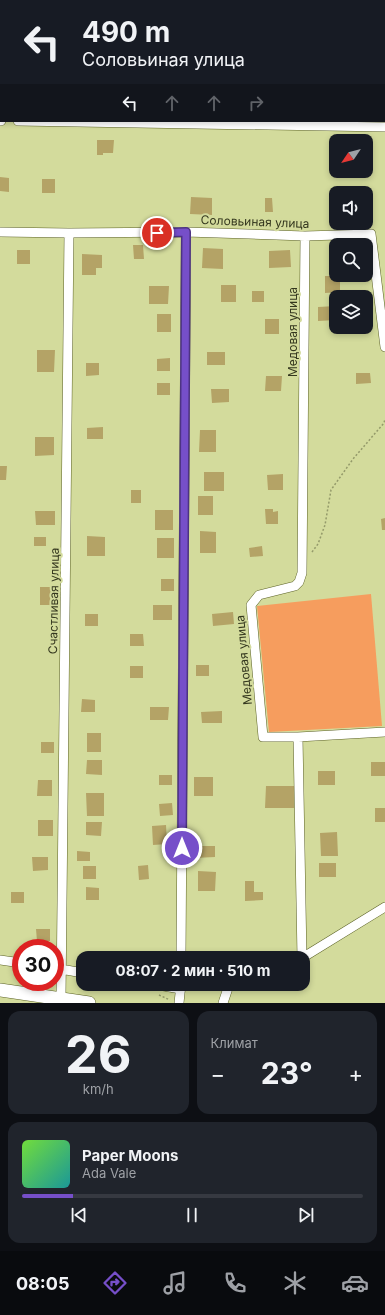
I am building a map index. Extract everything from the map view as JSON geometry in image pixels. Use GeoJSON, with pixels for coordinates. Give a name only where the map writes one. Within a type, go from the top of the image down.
{"type":"FeatureCollection","features":[{"type":"Feature","properties":{"kind":"street"},"geometry":{"type":"LineString","coordinates":[[79,122],[385,127]]}},
{"type":"Feature","properties":{"kind":"street","name":"Соловьиная улица"},"geometry":{"type":"LineString","coordinates":[[0,232],[186,232],[305,236],[371,234],[385,347]]}},
{"type":"Feature","properties":{"kind":"street"},"geometry":{"type":"LineString","coordinates":[[182,951],[186,232]]}},
{"type":"Feature","properties":{"kind":"street","name":"Счастливая улица"},"geometry":{"type":"LineString","coordinates":[[59,939],[70,233]]}},
{"type":"Feature","properties":{"kind":"street","name":"Медовая улица"},"geometry":{"type":"LineString","coordinates":[[298,737],[263,737],[251,604],[259,595],[295,586],[299,582],[302,573],[305,236]]}},
{"type":"Feature","properties":{"kind":"street"},"geometry":{"type":"LineString","coordinates":[[302,951],[298,737],[385,732]]}},
{"type":"Feature","properties":{"kind":"street"},"geometry":{"type":"LineString","coordinates":[[310,953],[385,907]]}},
{"type":"Feature","properties":{"kind":"street"},"geometry":{"type":"LineString","coordinates":[[0,960],[12,962]]}},
{"type":"Feature","properties":{"kind":"street"},"geometry":{"type":"LineString","coordinates":[[64,970],[76,972]]}},
{"type":"Feature","properties":{"kind":"street"},"geometry":{"type":"LineString","coordinates":[[0,990],[89,1003]]}},
{"type":"Feature","properties":{"kind":"street","name":"Счастливая улица"},"geometry":{"type":"LineString","coordinates":[[61,991],[61,998]]}},
{"type":"Feature","properties":{"kind":"street"},"geometry":{"type":"LineString","coordinates":[[179,1003],[183,991]]}},
{"type":"Feature","properties":{"kind":"street"},"geometry":{"type":"LineString","coordinates":[[223,1003],[225,991]]}},
{"type":"Feature","properties":{"kind":"path"},"geometry":{"type":"LineString","coordinates":[[303,564],[318,544],[325,525],[331,490],[353,459],[384,424],[385,419]]}},
{"type":"Feature","properties":{"kind":"shaded area"},"geometry":{"type":"Polygon","coordinates":[[[371,594],[382,726],[269,732],[257,606],[371,594]]]}},
{"type":"Feature","properties":{"kind":"building"},"geometry":{"type":"Polygon","coordinates":[[[97,140],[114,140],[113,153],[103,153],[103,155],[97,155],[97,140]]]}},
{"type":"Feature","properties":{"kind":"building"},"geometry":{"type":"Polygon","coordinates":[[[0,177],[9,178],[9,192],[0,191],[0,177]]]}},
{"type":"Feature","properties":{"kind":"building"},"geometry":{"type":"Polygon","coordinates":[[[42,179],[55,179],[55,193],[42,193],[42,179]]]}},
{"type":"Feature","properties":{"kind":"building"},"geometry":{"type":"Polygon","coordinates":[[[191,197],[212,198],[212,215],[190,214],[191,197]]]}},
{"type":"Feature","properties":{"kind":"building"},"geometry":{"type":"Polygon","coordinates":[[[265,198],[272,198],[273,212],[265,212],[265,198]]]}},
{"type":"Feature","properties":{"kind":"building"},"geometry":{"type":"Polygon","coordinates":[[[133,245],[143,245],[144,259],[134,259],[133,245]]]}},
{"type":"Feature","properties":{"kind":"building"},"geometry":{"type":"Polygon","coordinates":[[[203,248],[223,249],[223,269],[202,268],[203,248]]]}},
{"type":"Feature","properties":{"kind":"building"},"geometry":{"type":"Polygon","coordinates":[[[17,250],[30,250],[30,264],[17,264],[17,250]]]}},
{"type":"Feature","properties":{"kind":"building"},"geometry":{"type":"Polygon","coordinates":[[[290,250],[291,267],[269,268],[269,251],[290,250]]]}},
{"type":"Feature","properties":{"kind":"building"},"geometry":{"type":"Polygon","coordinates":[[[82,254],[102,255],[102,268],[96,268],[96,275],[82,275],[82,254]]]}},
{"type":"Feature","properties":{"kind":"building"},"geometry":{"type":"Polygon","coordinates":[[[325,276],[329,276],[329,282],[340,282],[340,290],[329,290],[329,293],[325,293],[325,276]]]}},
{"type":"Feature","properties":{"kind":"building"},"geometry":{"type":"Polygon","coordinates":[[[221,285],[236,285],[236,302],[221,302],[221,285]]]}},
{"type":"Feature","properties":{"kind":"building"},"geometry":{"type":"Polygon","coordinates":[[[149,286],[169,286],[168,304],[149,304],[149,286]]]}},
{"type":"Feature","properties":{"kind":"building"},"geometry":{"type":"Polygon","coordinates":[[[252,291],[264,291],[264,302],[252,302],[252,291]]]}},
{"type":"Feature","properties":{"kind":"building"},"geometry":{"type":"Polygon","coordinates":[[[329,306],[329,320],[318,321],[318,307],[329,306]]]}},
{"type":"Feature","properties":{"kind":"building"},"geometry":{"type":"Polygon","coordinates":[[[157,314],[171,314],[171,332],[157,332],[157,314]]]}},
{"type":"Feature","properties":{"kind":"building"},"geometry":{"type":"Polygon","coordinates":[[[265,319],[279,319],[279,334],[265,334],[265,319]]]}},
{"type":"Feature","properties":{"kind":"building"},"geometry":{"type":"Polygon","coordinates":[[[37,350],[55,350],[54,372],[37,372],[37,350]]]}},
{"type":"Feature","properties":{"kind":"building"},"geometry":{"type":"Polygon","coordinates":[[[207,352],[225,352],[225,365],[207,365],[207,352]]]}},
{"type":"Feature","properties":{"kind":"building"},"geometry":{"type":"Polygon","coordinates":[[[170,358],[170,371],[157,371],[157,359],[170,358]]]}},
{"type":"Feature","properties":{"kind":"building"},"geometry":{"type":"Polygon","coordinates":[[[86,363],[99,363],[99,375],[86,376],[86,363]]]}},
{"type":"Feature","properties":{"kind":"building"},"geometry":{"type":"Polygon","coordinates":[[[356,373],[370,373],[371,383],[356,384],[356,373]]]}},
{"type":"Feature","properties":{"kind":"building"},"geometry":{"type":"Polygon","coordinates":[[[266,376],[282,376],[281,391],[265,391],[266,376]]]}},
{"type":"Feature","properties":{"kind":"building"},"geometry":{"type":"Polygon","coordinates":[[[157,383],[170,383],[170,395],[157,395],[157,383]]]}},
{"type":"Feature","properties":{"kind":"building"},"geometry":{"type":"Polygon","coordinates":[[[211,389],[229,389],[229,402],[212,403],[211,389]]]}},
{"type":"Feature","properties":{"kind":"building"},"geometry":{"type":"Polygon","coordinates":[[[103,427],[103,439],[87,439],[87,428],[103,427]]]}},
{"type":"Feature","properties":{"kind":"building"},"geometry":{"type":"Polygon","coordinates":[[[200,430],[216,430],[216,452],[199,452],[200,430]]]}},
{"type":"Feature","properties":{"kind":"building"},"geometry":{"type":"Polygon","coordinates":[[[35,437],[54,437],[54,455],[35,456],[35,437]]]}},
{"type":"Feature","properties":{"kind":"building"},"geometry":{"type":"Polygon","coordinates":[[[0,466],[7,466],[6,480],[0,480],[0,466]]]}},
{"type":"Feature","properties":{"kind":"building"},"geometry":{"type":"Polygon","coordinates":[[[204,472],[224,472],[224,491],[204,491],[204,472]]]}},
{"type":"Feature","properties":{"kind":"building"},"geometry":{"type":"Polygon","coordinates":[[[283,474],[283,490],[268,490],[267,475],[283,474]]]}},
{"type":"Feature","properties":{"kind":"building"},"geometry":{"type":"Polygon","coordinates":[[[131,490],[141,490],[141,503],[131,503],[131,490]]]}},
{"type":"Feature","properties":{"kind":"building"},"geometry":{"type":"Polygon","coordinates":[[[198,496],[213,496],[213,515],[198,515],[198,496]]]}},
{"type":"Feature","properties":{"kind":"building"},"geometry":{"type":"Polygon","coordinates":[[[265,509],[273,509],[273,512],[278,511],[278,524],[266,524],[265,509]]]}},
{"type":"Feature","properties":{"kind":"building"},"geometry":{"type":"Polygon","coordinates":[[[155,510],[173,510],[173,530],[155,530],[155,510]]]}},
{"type":"Feature","properties":{"kind":"building"},"geometry":{"type":"Polygon","coordinates":[[[35,511],[55,511],[55,525],[36,525],[35,511]]]}},
{"type":"Feature","properties":{"kind":"building"},"geometry":{"type":"Polygon","coordinates":[[[385,518],[385,530],[382,530],[381,519],[385,518]]]}},
{"type":"Feature","properties":{"kind":"building"},"geometry":{"type":"Polygon","coordinates":[[[200,531],[216,532],[216,553],[200,553],[200,531]]]}},
{"type":"Feature","properties":{"kind":"building"},"geometry":{"type":"Polygon","coordinates":[[[87,536],[105,537],[105,556],[87,556],[87,536]]]}},
{"type":"Feature","properties":{"kind":"building"},"geometry":{"type":"Polygon","coordinates":[[[34,537],[46,537],[46,546],[34,546],[34,537]]]}},
{"type":"Feature","properties":{"kind":"building"},"geometry":{"type":"Polygon","coordinates":[[[157,538],[174,538],[174,558],[157,558],[157,538]]]}},
{"type":"Feature","properties":{"kind":"building"},"geometry":{"type":"Polygon","coordinates":[[[262,546],[263,556],[250,557],[249,548],[262,546]]]}},
{"type":"Feature","properties":{"kind":"building"},"geometry":{"type":"Polygon","coordinates":[[[161,579],[174,579],[174,591],[161,591],[161,579]]]}},
{"type":"Feature","properties":{"kind":"building"},"geometry":{"type":"Polygon","coordinates":[[[40,587],[53,587],[53,605],[40,605],[40,587]]]}},
{"type":"Feature","properties":{"kind":"building"},"geometry":{"type":"Polygon","coordinates":[[[153,605],[172,605],[172,620],[153,620],[153,605]]]}},
{"type":"Feature","properties":{"kind":"building"},"geometry":{"type":"Polygon","coordinates":[[[233,612],[234,624],[213,626],[212,614],[233,612]]]}},
{"type":"Feature","properties":{"kind":"building"},"geometry":{"type":"Polygon","coordinates":[[[85,614],[98,614],[98,626],[85,626],[85,614]]]}},
{"type":"Feature","properties":{"kind":"building"},"geometry":{"type":"Polygon","coordinates":[[[130,634],[143,634],[144,646],[130,646],[130,634]]]}},
{"type":"Feature","properties":{"kind":"building"},"geometry":{"type":"Polygon","coordinates":[[[196,665],[209,665],[209,676],[196,676],[196,665]]]}},
{"type":"Feature","properties":{"kind":"building"},"geometry":{"type":"Polygon","coordinates":[[[130,666],[143,666],[143,678],[130,678],[130,666]]]}},
{"type":"Feature","properties":{"kind":"building"},"geometry":{"type":"Polygon","coordinates":[[[82,699],[95,700],[95,712],[81,712],[82,699]]]}},
{"type":"Feature","properties":{"kind":"building"},"geometry":{"type":"Polygon","coordinates":[[[150,707],[169,707],[168,720],[150,720],[150,707]]]}},
{"type":"Feature","properties":{"kind":"building"},"geometry":{"type":"Polygon","coordinates":[[[222,711],[222,723],[202,723],[201,712],[222,711]]]}},
{"type":"Feature","properties":{"kind":"building"},"geometry":{"type":"Polygon","coordinates":[[[87,733],[101,733],[101,752],[87,752],[87,733]]]}},
{"type":"Feature","properties":{"kind":"building"},"geometry":{"type":"Polygon","coordinates":[[[41,742],[54,742],[54,753],[41,753],[41,742]]]}},
{"type":"Feature","properties":{"kind":"building"},"geometry":{"type":"Polygon","coordinates":[[[87,760],[102,760],[102,775],[86,774],[87,760]]]}},
{"type":"Feature","properties":{"kind":"building"},"geometry":{"type":"Polygon","coordinates":[[[371,762],[385,762],[385,776],[371,776],[371,762]]]}},
{"type":"Feature","properties":{"kind":"building"},"geometry":{"type":"Polygon","coordinates":[[[318,771],[335,771],[335,785],[318,785],[318,771]]]}},
{"type":"Feature","properties":{"kind":"building"},"geometry":{"type":"Polygon","coordinates":[[[159,775],[172,775],[172,785],[159,785],[159,775]]]}},
{"type":"Feature","properties":{"kind":"building"},"geometry":{"type":"Polygon","coordinates":[[[194,777],[213,777],[213,796],[194,796],[194,777]]]}},
{"type":"Feature","properties":{"kind":"building"},"geometry":{"type":"Polygon","coordinates":[[[38,780],[52,780],[52,796],[37,796],[38,780]]]}},
{"type":"Feature","properties":{"kind":"building"},"geometry":{"type":"Polygon","coordinates":[[[266,786],[294,786],[294,808],[265,808],[266,786]]]}},
{"type":"Feature","properties":{"kind":"building"},"geometry":{"type":"Polygon","coordinates":[[[86,793],[104,793],[104,816],[87,816],[86,793]]]}},
{"type":"Feature","properties":{"kind":"building"},"geometry":{"type":"Polygon","coordinates":[[[172,803],[173,815],[160,816],[159,804],[172,803]]]}},
{"type":"Feature","properties":{"kind":"building"},"geometry":{"type":"Polygon","coordinates":[[[375,808],[385,808],[385,822],[375,822],[375,808]]]}},
{"type":"Feature","properties":{"kind":"building"},"geometry":{"type":"Polygon","coordinates":[[[38,820],[53,820],[53,836],[38,836],[38,820]]]}},
{"type":"Feature","properties":{"kind":"building"},"geometry":{"type":"Polygon","coordinates":[[[86,822],[102,822],[101,836],[86,835],[86,822]]]}},
{"type":"Feature","properties":{"kind":"building"},"geometry":{"type":"Polygon","coordinates":[[[166,825],[167,844],[153,845],[152,826],[166,825]]]}},
{"type":"Feature","properties":{"kind":"building"},"geometry":{"type":"Polygon","coordinates":[[[337,832],[338,856],[321,856],[320,833],[337,832]]]}},
{"type":"Feature","properties":{"kind":"building"},"geometry":{"type":"Polygon","coordinates":[[[194,846],[215,846],[215,857],[194,858],[194,846]]]}},
{"type":"Feature","properties":{"kind":"building"},"geometry":{"type":"Polygon","coordinates":[[[77,851],[90,852],[90,861],[77,861],[77,851]]]}},
{"type":"Feature","properties":{"kind":"building"},"geometry":{"type":"Polygon","coordinates":[[[32,857],[48,857],[48,870],[33,871],[32,857]]]}},
{"type":"Feature","properties":{"kind":"building"},"geometry":{"type":"Polygon","coordinates":[[[319,863],[336,863],[336,877],[319,877],[319,863]]]}},
{"type":"Feature","properties":{"kind":"building"},"geometry":{"type":"Polygon","coordinates":[[[148,865],[149,879],[139,880],[138,866],[148,865]]]}},
{"type":"Feature","properties":{"kind":"building"},"geometry":{"type":"Polygon","coordinates":[[[83,866],[96,866],[96,879],[83,879],[83,866]]]}},
{"type":"Feature","properties":{"kind":"building"},"geometry":{"type":"Polygon","coordinates":[[[198,871],[216,872],[215,891],[198,891],[198,871]]]}},
{"type":"Feature","properties":{"kind":"building"},"geometry":{"type":"Polygon","coordinates":[[[245,881],[254,881],[254,892],[263,892],[263,900],[245,901],[245,881]]]}},
{"type":"Feature","properties":{"kind":"building"},"geometry":{"type":"Polygon","coordinates":[[[86,887],[99,888],[99,900],[86,900],[86,887]]]}},
{"type":"Feature","properties":{"kind":"building"},"geometry":{"type":"Polygon","coordinates":[[[11,892],[24,892],[24,903],[11,903],[11,892]]]}},
{"type":"Feature","properties":{"kind":"building"},"geometry":{"type":"Polygon","coordinates":[[[36,929],[50,929],[50,939],[37,939],[36,929]]]}},
{"type":"Feature","properties":{"kind":"route"},"geometry":{"type":"LineString","coordinates":[[157,233],[186,232],[182,848]]}}]}
